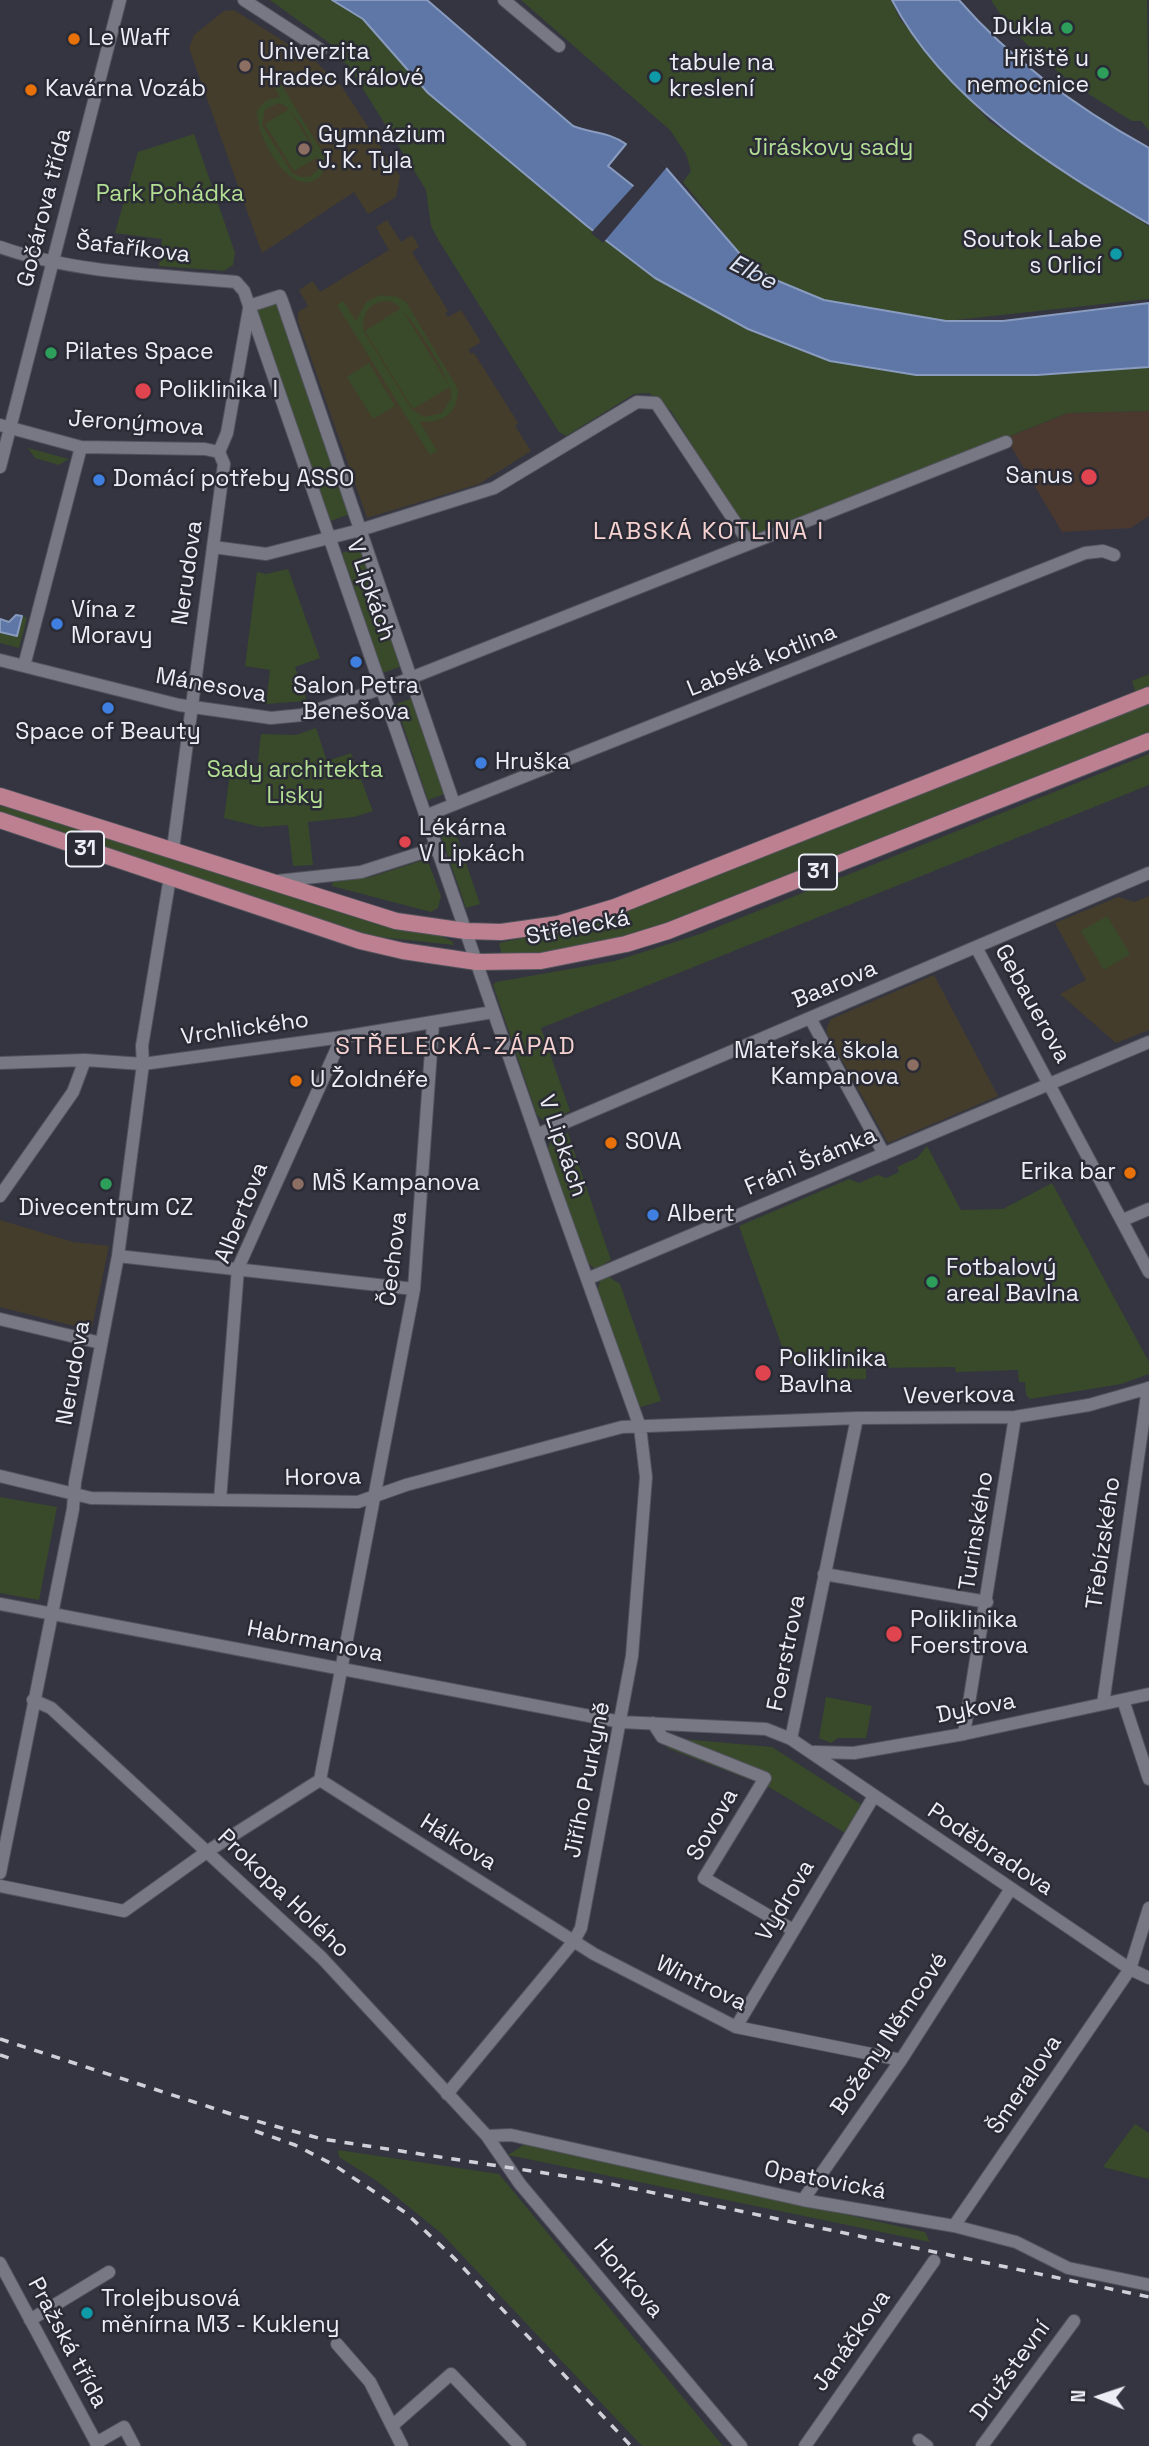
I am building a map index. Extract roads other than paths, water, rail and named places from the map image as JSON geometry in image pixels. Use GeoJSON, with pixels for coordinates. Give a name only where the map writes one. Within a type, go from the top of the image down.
{"type":"FeatureCollection","features":[{"type":"Feature","properties":{"kind":"main road","name":"Střelecká"},"geometry":{"type":"LineString","coordinates":[[0,796],[385,918],[466,931],[501,932],[558,924],[615,907],[1149,695]]}},
{"type":"Feature","properties":{"kind":"main road","name":"Střelecká"},"geometry":{"type":"LineString","coordinates":[[0,820],[360,941],[477,962],[563,957],[626,944],[668,931],[1149,741]]}},
{"type":"Feature","properties":{"kind":"street","name":"Gočárova třída"},"geometry":{"type":"LineString","coordinates":[[0,467],[5,427],[53,261],[120,0]]}},
{"type":"Feature","properties":{"kind":"street"},"geometry":{"type":"LineString","coordinates":[[244,0],[321,50]]}},
{"type":"Feature","properties":{"kind":"street"},"geometry":{"type":"LineString","coordinates":[[504,0],[559,46]]}},
{"type":"Feature","properties":{"kind":"street","name":"Šafaříkova"},"geometry":{"type":"LineString","coordinates":[[0,247],[36,260],[96,269],[236,282],[244,291],[249,306]]}},
{"type":"Feature","properties":{"kind":"street","name":"V Lipkách"},"geometry":{"type":"LineString","coordinates":[[454,804],[280,296],[249,306],[640,1427]]}},
{"type":"Feature","properties":{"kind":"street","name":"Nerudova"},"geometry":{"type":"LineString","coordinates":[[173,849],[224,464],[219,452],[227,433],[249,306]]}},
{"type":"Feature","properties":{"kind":"street"},"geometry":{"type":"LineString","coordinates":[[213,547],[266,554],[360,530],[494,488],[637,402],[645,401],[656,403],[749,543]]}},
{"type":"Feature","properties":{"kind":"street","name":"Jeronýmova"},"geometry":{"type":"LineString","coordinates":[[5,427],[80,447],[205,449],[219,452]]}},
{"type":"Feature","properties":{"kind":"street"},"geometry":{"type":"LineString","coordinates":[[412,676],[1006,442]]}},
{"type":"Feature","properties":{"kind":"street"},"geometry":{"type":"LineString","coordinates":[[24,666],[80,447]]}},
{"type":"Feature","properties":{"kind":"street","name":"Labská kotlina"},"geometry":{"type":"LineString","coordinates":[[425,816],[1085,553],[1103,551],[1114,555]]}},
{"type":"Feature","properties":{"kind":"street","name":"Mánesova"},"geometry":{"type":"LineString","coordinates":[[0,660],[191,707],[271,718],[290,717],[383,689],[412,676]]}},
{"type":"Feature","properties":{"kind":"street","name":"Střelecká"},"geometry":{"type":"LineString","coordinates":[[269,882],[362,872],[436,848]]}},
{"type":"Feature","properties":{"kind":"street","name":"Baarova"},"geometry":{"type":"LineString","coordinates":[[537,1135],[1149,873]]}},
{"type":"Feature","properties":{"kind":"street","name":"Nerudova"},"geometry":{"type":"LineString","coordinates":[[0,1873],[117,1256],[143,1064],[142,1046],[170,877]]}},
{"type":"Feature","properties":{"kind":"street","name":"Gebauerova"},"geometry":{"type":"LineString","coordinates":[[976,947],[1124,1220],[1149,1272]]}},
{"type":"Feature","properties":{"kind":"street","name":"Vrchlického"},"geometry":{"type":"LineString","coordinates":[[0,1063],[85,1060],[143,1064],[342,1037],[494,1012]]}},
{"type":"Feature","properties":{"kind":"street"},"geometry":{"type":"LineString","coordinates":[[810,1018],[884,1154]]}},
{"type":"Feature","properties":{"kind":"street","name":"Čechova"},"geometry":{"type":"LineString","coordinates":[[320,1780],[414,1289],[419,1251],[433,1023]]}},
{"type":"Feature","properties":{"kind":"street","name":"Albertova"},"geometry":{"type":"LineString","coordinates":[[220,1500],[238,1268],[342,1037]]}},
{"type":"Feature","properties":{"kind":"street","name":"Gebauerova"},"geometry":{"type":"LineString","coordinates":[[1051,1083],[1149,1042]]}},
{"type":"Feature","properties":{"kind":"street"},"geometry":{"type":"LineString","coordinates":[[0,1196],[73,1092],[85,1060]]}},
{"type":"Feature","properties":{"kind":"street","name":"Fráni Šrámka"},"geometry":{"type":"LineString","coordinates":[[587,1279],[1051,1083]]}},
{"type":"Feature","properties":{"kind":"street"},"geometry":{"type":"LineString","coordinates":[[1124,1220],[1149,1209]]}},
{"type":"Feature","properties":{"kind":"street"},"geometry":{"type":"LineString","coordinates":[[117,1256],[414,1289]]}},
{"type":"Feature","properties":{"kind":"street"},"geometry":{"type":"LineString","coordinates":[[0,1319],[101,1343]]}},
{"type":"Feature","properties":{"kind":"street","name":"Veverkova"},"geometry":{"type":"LineString","coordinates":[[640,1427],[857,1418],[1015,1417],[1088,1405],[1148,1388]]}},
{"type":"Feature","properties":{"kind":"street","name":"Třebízského"},"geometry":{"type":"LineString","coordinates":[[1103,1704],[1148,1388]]}},
{"type":"Feature","properties":{"kind":"street","name":"Turinského"},"geometry":{"type":"LineString","coordinates":[[964,1734],[1015,1417]]}},
{"type":"Feature","properties":{"kind":"street","name":"Foerstrova"},"geometry":{"type":"LineString","coordinates":[[791,1739],[857,1418]]}},
{"type":"Feature","properties":{"kind":"street","name":"Horova"},"geometry":{"type":"LineString","coordinates":[[0,1476],[92,1498],[358,1502],[433,1478],[622,1427],[640,1427]]}},
{"type":"Feature","properties":{"kind":"street","name":"Jiřího Purkyně"},"geometry":{"type":"LineString","coordinates":[[447,2094],[574,1941],[581,1928],[632,1656],[646,1477],[640,1427]]}},
{"type":"Feature","properties":{"kind":"street","name":"Foerstrova"},"geometry":{"type":"LineString","coordinates":[[824,1574],[987,1602]]}},
{"type":"Feature","properties":{"kind":"street","name":"Habrmanova"},"geometry":{"type":"LineString","coordinates":[[0,1604],[621,1722],[653,1723]]}},
{"type":"Feature","properties":{"kind":"street","name":"Dykova"},"geometry":{"type":"LineString","coordinates":[[810,1752],[835,1755],[854,1753],[964,1734],[1149,1694]]}},
{"type":"Feature","properties":{"kind":"street","name":"Prokopa Holého"},"geometry":{"type":"LineString","coordinates":[[33,1700],[51,1708],[322,1958],[487,2136]]}},
{"type":"Feature","properties":{"kind":"street"},"geometry":{"type":"LineString","coordinates":[[1123,1700],[1149,1779]]}},
{"type":"Feature","properties":{"kind":"street","name":"Poděbradova"},"geometry":{"type":"LineString","coordinates":[[653,1723],[766,1729],[791,1739],[1010,1890],[1130,1969],[1149,1978]]}},
{"type":"Feature","properties":{"kind":"street","name":"Sovova"},"geometry":{"type":"LineString","coordinates":[[653,1723],[662,1737],[765,1778],[704,1878],[793,1930]]}},
{"type":"Feature","properties":{"kind":"street"},"geometry":{"type":"LineString","coordinates":[[0,1886],[124,1912],[208,1851],[320,1780]]}},
{"type":"Feature","properties":{"kind":"street","name":"Hálkova"},"geometry":{"type":"LineString","coordinates":[[320,1780],[574,1941]]}},
{"type":"Feature","properties":{"kind":"street","name":"Vydrova"},"geometry":{"type":"LineString","coordinates":[[736,2027],[874,1797]]}},
{"type":"Feature","properties":{"kind":"street","name":"Boženy Němcové"},"geometry":{"type":"LineString","coordinates":[[803,2200],[901,2060],[1010,1890]]}},
{"type":"Feature","properties":{"kind":"street","name":"Šmeralova"},"geometry":{"type":"LineString","coordinates":[[954,2226],[1130,1969],[1149,1908]]}},
{"type":"Feature","properties":{"kind":"street","name":"Wintrova"},"geometry":{"type":"LineString","coordinates":[[574,1941],[736,2027],[901,2060]]}},
{"type":"Feature","properties":{"kind":"street","name":"Opatovická"},"geometry":{"type":"LineString","coordinates":[[487,2136],[512,2135],[803,2200],[954,2226],[1016,2242],[1068,2268],[1149,2285]]}},
{"type":"Feature","properties":{"kind":"street","name":"Honkova"},"geometry":{"type":"LineString","coordinates":[[487,2136],[520,2184],[741,2446]]}},
{"type":"Feature","properties":{"kind":"street","name":"Janáčkova"},"geometry":{"type":"LineString","coordinates":[[805,2446],[934,2261]]}},
{"type":"Feature","properties":{"kind":"street","name":"Pražská třída"},"geometry":{"type":"LineString","coordinates":[[0,2263],[97,2444],[124,2427],[134,2446]]}},
{"type":"Feature","properties":{"kind":"street"},"geometry":{"type":"LineString","coordinates":[[30,2320],[109,2272]]}},
{"type":"Feature","properties":{"kind":"street","name":"Družstevní"},"geometry":{"type":"LineString","coordinates":[[982,2446],[1074,2321]]}},
{"type":"Feature","properties":{"kind":"street"},"geometry":{"type":"LineString","coordinates":[[337,2344],[370,2382],[402,2446]]}},
{"type":"Feature","properties":{"kind":"street"},"geometry":{"type":"LineString","coordinates":[[393,2425],[451,2374],[520,2446]]}},
{"type":"Feature","properties":{"kind":"water","name":"Elbe"},"geometry":{"type":"Polygon","coordinates":[[[332,0],[427,0],[573,126],[613,137],[626,144],[608,166],[637,189],[660,161],[746,261],[771,278],[824,300],[946,321],[1003,321],[1149,303],[1149,367],[1037,375],[916,375],[830,361],[748,329],[655,278],[587,226],[428,93],[363,19],[332,0]]]}},
{"type":"Feature","properties":{"kind":"water"},"geometry":{"type":"Polygon","coordinates":[[[892,0],[959,0],[1001,43],[1048,82],[1097,117],[1149,148],[1149,224],[1039,155],[971,101],[914,37],[892,0]]]}},
{"type":"Feature","properties":{"kind":"water"},"geometry":{"type":"Polygon","coordinates":[[[16,615],[22,616],[17,636],[0,632],[0,619],[9,622],[16,615]]]}},
{"type":"Feature","properties":{"kind":"railway"},"geometry":{"type":"LineString","coordinates":[[0,2039],[231,2114],[322,2139],[597,2181],[1149,2297]]}},
{"type":"Feature","properties":{"kind":"railway"},"geometry":{"type":"LineString","coordinates":[[0,2055],[9,2058]]}},
{"type":"Feature","properties":{"kind":"railway"},"geometry":{"type":"LineString","coordinates":[[255,2131],[295,2145],[334,2165],[406,2213],[454,2258],[631,2446]]}},
{"type":"Feature","properties":{"kind":"place","name":"Dukla"},"geometry":{"type":"Point","coordinates":[1067,28]}},
{"type":"Feature","properties":{"kind":"place","name":"Le Waff"},"geometry":{"type":"Point","coordinates":[74,39]}},
{"type":"Feature","properties":{"kind":"place","name":"Univerzita Hradec Králové"},"geometry":{"type":"Point","coordinates":[245,66]}},
{"type":"Feature","properties":{"kind":"place","name":"Hřiště u nemocnice"},"geometry":{"type":"Point","coordinates":[1103,73]}},
{"type":"Feature","properties":{"kind":"place","name":"tabule na kreslení"},"geometry":{"type":"Point","coordinates":[655,77]}},
{"type":"Feature","properties":{"kind":"place","name":"Kavárna Vozáb"},"geometry":{"type":"Point","coordinates":[31,90]}},
{"type":"Feature","properties":{"kind":"place","name":"Gymnázium J. K. Tyla"},"geometry":{"type":"Point","coordinates":[304,149]}},
{"type":"Feature","properties":{"kind":"place","name":"Soutok Labe s Orlicí"},"geometry":{"type":"Point","coordinates":[1116,254]}},
{"type":"Feature","properties":{"kind":"place","name":"Pilates Space"},"geometry":{"type":"Point","coordinates":[51,353]}},
{"type":"Feature","properties":{"kind":"place","name":"Poliklinika I"},"geometry":{"type":"Point","coordinates":[143,391]}},
{"type":"Feature","properties":{"kind":"place","name":"Sanus"},"geometry":{"type":"Point","coordinates":[1089,477]}},
{"type":"Feature","properties":{"kind":"place","name":"Domácí potřeby ASSO"},"geometry":{"type":"Point","coordinates":[99,480]}},
{"type":"Feature","properties":{"kind":"place","name":"Vína z Moravy"},"geometry":{"type":"Point","coordinates":[57,624]}},
{"type":"Feature","properties":{"kind":"place","name":"Salon Petra Benešova"},"geometry":{"type":"Point","coordinates":[356,662]}},
{"type":"Feature","properties":{"kind":"place","name":"Space of Beauty"},"geometry":{"type":"Point","coordinates":[108,708]}},
{"type":"Feature","properties":{"kind":"place","name":"Hruška"},"geometry":{"type":"Point","coordinates":[481,763]}},
{"type":"Feature","properties":{"kind":"place","name":"Lékárna V Lipkách"},"geometry":{"type":"Point","coordinates":[405,842]}},
{"type":"Feature","properties":{"kind":"place","name":"Mateřská škola Kampanova"},"geometry":{"type":"Point","coordinates":[913,1065]}},
{"type":"Feature","properties":{"kind":"place","name":"U Žoldnéře"},"geometry":{"type":"Point","coordinates":[296,1081]}},
{"type":"Feature","properties":{"kind":"place","name":"SOVA"},"geometry":{"type":"Point","coordinates":[611,1143]}},
{"type":"Feature","properties":{"kind":"place","name":"Erika bar"},"geometry":{"type":"Point","coordinates":[1130,1173]}},
{"type":"Feature","properties":{"kind":"place","name":"Divecentrum CZ"},"geometry":{"type":"Point","coordinates":[106,1184]}},
{"type":"Feature","properties":{"kind":"place","name":"MŠ Kampanova"},"geometry":{"type":"Point","coordinates":[298,1184]}},
{"type":"Feature","properties":{"kind":"place","name":"Albert"},"geometry":{"type":"Point","coordinates":[653,1215]}},
{"type":"Feature","properties":{"kind":"place","name":"Fotbalový areal Bavlna"},"geometry":{"type":"Point","coordinates":[932,1282]}},
{"type":"Feature","properties":{"kind":"place","name":"Poliklinika Bavlna"},"geometry":{"type":"Point","coordinates":[763,1373]}},
{"type":"Feature","properties":{"kind":"place","name":"Poliklinika Foerstrova"},"geometry":{"type":"Point","coordinates":[894,1634]}},
{"type":"Feature","properties":{"kind":"place","name":"Trolejbusová měnírna M3 - Kukleny"},"geometry":{"type":"Point","coordinates":[87,2313]}},
{"type":"Feature","properties":{"kind":"district","name":"LABSKÁ KOTLINA I"},"geometry":{"type":"Point","coordinates":[709,532]}},
{"type":"Feature","properties":{"kind":"district","name":"STŘELECKÁ-ZÁPAD"},"geometry":{"type":"Point","coordinates":[456,1047]}},
{"type":"Feature","properties":{"kind":"park label","name":"Jiráskovy sady"},"geometry":{"type":"Point","coordinates":[831,149]}},
{"type":"Feature","properties":{"kind":"park label","name":"Park Pohádka"},"geometry":{"type":"Point","coordinates":[170,195]}},
{"type":"Feature","properties":{"kind":"park label","name":"Sady architekta Lisky"},"geometry":{"type":"Point","coordinates":[295,784]}}]}
